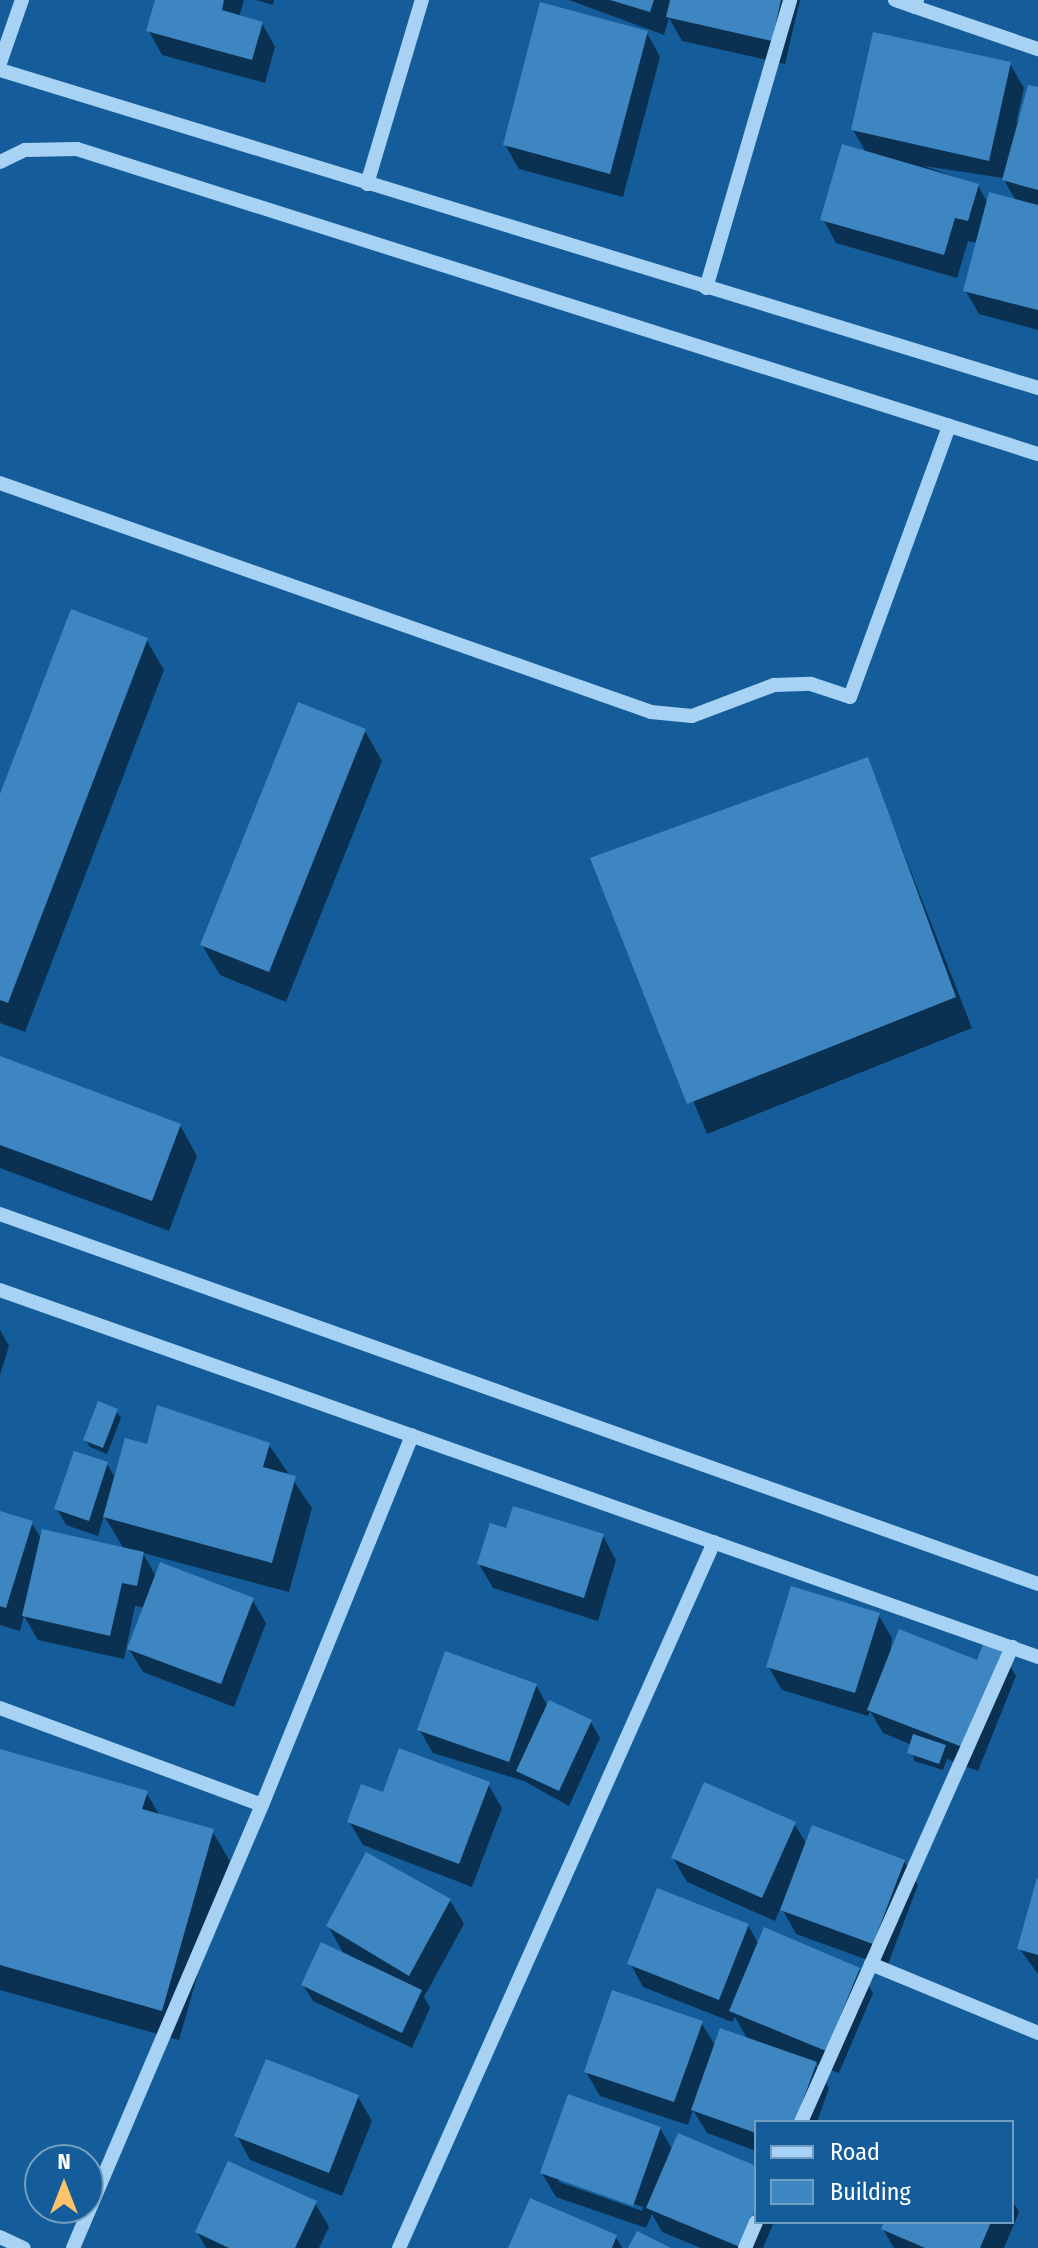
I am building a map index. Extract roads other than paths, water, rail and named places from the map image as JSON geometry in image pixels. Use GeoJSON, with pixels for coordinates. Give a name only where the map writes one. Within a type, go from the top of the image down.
{"type":"FeatureCollection","features":[{"type":"Feature","properties":{"kind":"street"},"geometry":{"type":"LineString","coordinates":[[0,63],[22,0]]}},
{"type":"Feature","properties":{"kind":"street"},"geometry":{"type":"LineString","coordinates":[[367,184],[422,0]]}},
{"type":"Feature","properties":{"kind":"street"},"geometry":{"type":"LineString","coordinates":[[706,288],[790,0]]}},
{"type":"Feature","properties":{"kind":"street"},"geometry":{"type":"LineString","coordinates":[[895,0],[916,3],[1038,49]]}},
{"type":"Feature","properties":{"kind":"street"},"geometry":{"type":"LineString","coordinates":[[0,70],[1038,388]]}},
{"type":"Feature","properties":{"kind":"street"},"geometry":{"type":"LineString","coordinates":[[0,162],[25,150],[77,149],[1038,454]]}},
{"type":"Feature","properties":{"kind":"street"},"geometry":{"type":"LineString","coordinates":[[0,483],[651,712],[692,716],[774,685],[811,684],[850,697],[949,426]]}},
{"type":"Feature","properties":{"kind":"street"},"geometry":{"type":"LineString","coordinates":[[0,1214],[1038,1584]]}},
{"type":"Feature","properties":{"kind":"street"},"geometry":{"type":"LineString","coordinates":[[0,1290],[1038,1657]]}},
{"type":"Feature","properties":{"kind":"street"},"geometry":{"type":"LineString","coordinates":[[73,2248],[262,1805],[412,1435]]}},
{"type":"Feature","properties":{"kind":"street"},"geometry":{"type":"LineString","coordinates":[[399,2248],[714,1542]]}},
{"type":"Feature","properties":{"kind":"street"},"geometry":{"type":"LineString","coordinates":[[802,2120],[1012,1647]]}},
{"type":"Feature","properties":{"kind":"street"},"geometry":{"type":"LineString","coordinates":[[0,1708],[262,1805]]}},
{"type":"Feature","properties":{"kind":"street"},"geometry":{"type":"LineString","coordinates":[[871,1964],[1038,2033]]}},
{"type":"Feature","properties":{"kind":"street"},"geometry":{"type":"LineString","coordinates":[[745,2248],[755,2224]]}},
{"type":"Feature","properties":{"kind":"street"},"geometry":{"type":"LineString","coordinates":[[0,2237],[24,2248]]}}]}
